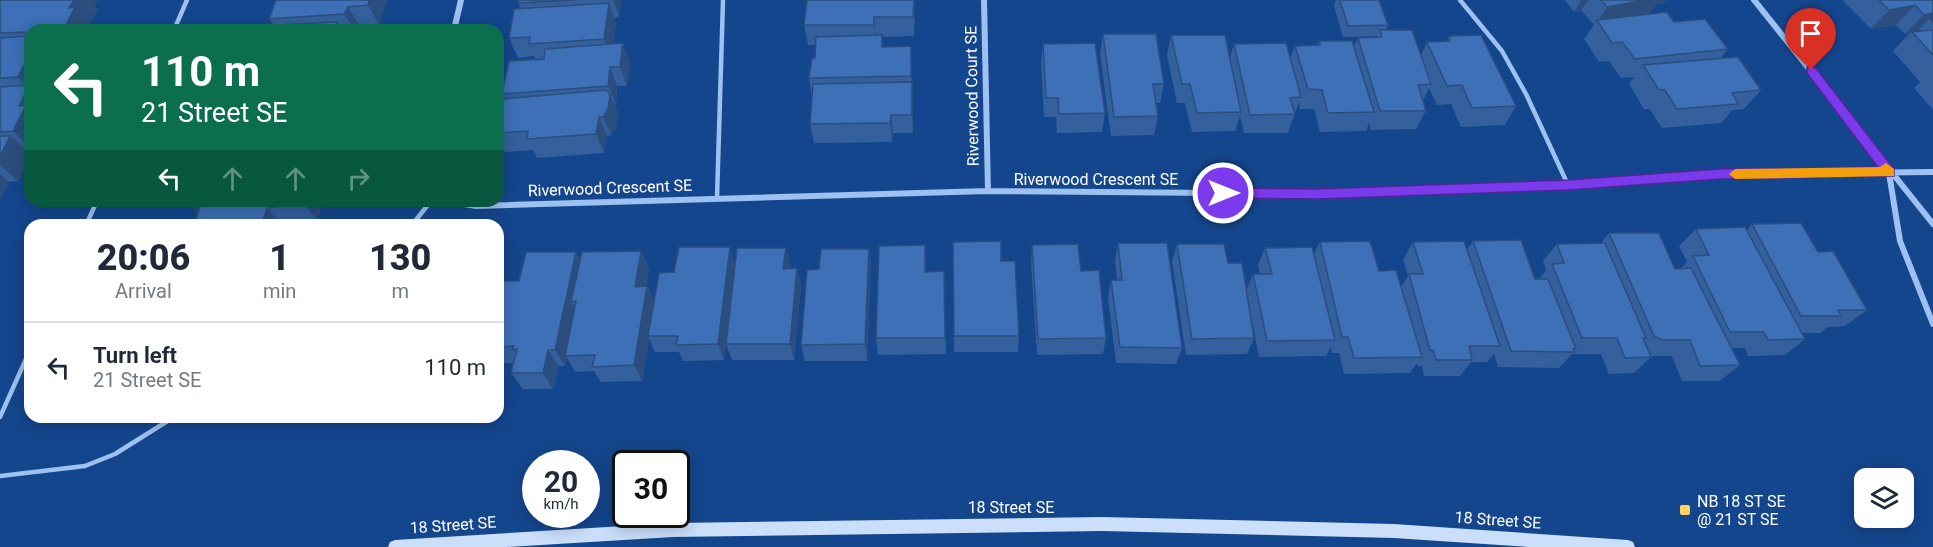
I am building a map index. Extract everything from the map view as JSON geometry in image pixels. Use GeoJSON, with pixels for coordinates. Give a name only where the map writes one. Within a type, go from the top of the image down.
{"type":"FeatureCollection","features":[{"type":"Feature","properties":{"kind":"main road","name":"18 Street SE"},"geometry":{"type":"LineString","coordinates":[[395,547],[673,530],[1102,524],[1394,531],[1628,547]]}},
{"type":"Feature","properties":{"kind":"street"},"geometry":{"type":"LineString","coordinates":[[455,24],[461,0]]}},
{"type":"Feature","properties":{"kind":"street","name":"Riverwood Court SE"},"geometry":{"type":"LineString","coordinates":[[984,0],[988,191]]}},
{"type":"Feature","properties":{"kind":"street"},"geometry":{"type":"LineString","coordinates":[[1754,0],[1889,172],[1933,224]]}},
{"type":"Feature","properties":{"kind":"street"},"geometry":{"type":"LineString","coordinates":[[1889,172],[1900,241],[1933,324]]}},
{"type":"Feature","properties":{"kind":"street","name":"Riverwood Crescent SE"},"geometry":{"type":"LineString","coordinates":[[504,205],[988,191],[1317,194],[1568,185],[1720,174],[1933,172]]}},
{"type":"Feature","properties":{"kind":"lane"},"geometry":{"type":"LineString","coordinates":[[177,24],[187,0]]}},
{"type":"Feature","properties":{"kind":"lane"},"geometry":{"type":"LineString","coordinates":[[717,198],[723,0]]}},
{"type":"Feature","properties":{"kind":"lane"},"geometry":{"type":"LineString","coordinates":[[1460,0],[1502,51],[1526,94],[1568,185]]}},
{"type":"Feature","properties":{"kind":"lane"},"geometry":{"type":"LineString","coordinates":[[417,219],[426,207]]}},
{"type":"Feature","properties":{"kind":"lane"},"geometry":{"type":"LineString","coordinates":[[0,417],[24,363]]}},
{"type":"Feature","properties":{"kind":"lane"},"geometry":{"type":"LineString","coordinates":[[0,476],[85,466],[116,454],[165,423]]}},
{"type":"Feature","properties":{"kind":"building"},"geometry":{"type":"Polygon","coordinates":[[[0,0],[74,0],[69,8],[75,7],[66,24],[24,24],[24,32],[0,33],[0,0]]]}},
{"type":"Feature","properties":{"kind":"building"},"geometry":{"type":"Polygon","coordinates":[[[276,0],[369,0],[368,5],[348,7],[344,14],[269,19],[276,0]]]}},
{"type":"Feature","properties":{"kind":"building"},"geometry":{"type":"Polygon","coordinates":[[[519,0],[575,0],[518,3],[519,0]]]}},
{"type":"Feature","properties":{"kind":"building"},"geometry":{"type":"Polygon","coordinates":[[[807,0],[914,0],[913,17],[874,17],[874,25],[804,25],[807,0]]]}},
{"type":"Feature","properties":{"kind":"building"},"geometry":{"type":"Polygon","coordinates":[[[1340,0],[1379,0],[1388,25],[1348,26],[1340,0]]]}},
{"type":"Feature","properties":{"kind":"building"},"geometry":{"type":"Polygon","coordinates":[[[1601,0],[1645,0],[1607,7],[1601,0]]]}},
{"type":"Feature","properties":{"kind":"building"},"geometry":{"type":"Polygon","coordinates":[[[1879,0],[1933,0],[1933,13],[1924,15],[1915,5],[1889,10],[1879,0]]]}},
{"type":"Feature","properties":{"kind":"building"},"geometry":{"type":"Polygon","coordinates":[[[609,3],[604,39],[529,44],[530,37],[509,38],[514,9],[609,3]]]}},
{"type":"Feature","properties":{"kind":"building"},"geometry":{"type":"Polygon","coordinates":[[[1667,12],[1674,22],[1705,19],[1728,49],[1635,59],[1622,42],[1612,43],[1597,20],[1667,12]]]}},
{"type":"Feature","properties":{"kind":"building"},"geometry":{"type":"Polygon","coordinates":[[[337,22],[336,24],[297,24],[337,22]]]}},
{"type":"Feature","properties":{"kind":"building"},"geometry":{"type":"Polygon","coordinates":[[[1380,30],[1412,30],[1431,84],[1418,85],[1426,111],[1380,111],[1358,38],[1382,37],[1380,30]]]}},
{"type":"Feature","properties":{"kind":"building"},"geometry":{"type":"Polygon","coordinates":[[[1933,30],[1933,55],[1912,32],[1933,30]]]}},
{"type":"Feature","properties":{"kind":"building"},"geometry":{"type":"Polygon","coordinates":[[[1103,34],[1156,34],[1164,84],[1153,84],[1158,116],[1114,117],[1103,34]]]}},
{"type":"Feature","properties":{"kind":"building"},"geometry":{"type":"Polygon","coordinates":[[[882,35],[882,47],[911,46],[911,76],[809,78],[812,58],[815,58],[816,37],[882,35]]]}},
{"type":"Feature","properties":{"kind":"building"},"geometry":{"type":"Polygon","coordinates":[[[1171,35],[1225,35],[1241,112],[1197,113],[1190,84],[1182,84],[1171,35]]]}},
{"type":"Feature","properties":{"kind":"building"},"geometry":{"type":"Polygon","coordinates":[[[1481,35],[1516,106],[1472,108],[1462,85],[1447,86],[1427,42],[1450,41],[1449,36],[1481,35]]]}},
{"type":"Feature","properties":{"kind":"building"},"geometry":{"type":"Polygon","coordinates":[[[24,36],[24,65],[18,77],[0,78],[0,38],[24,36]]]}},
{"type":"Feature","properties":{"kind":"building"},"geometry":{"type":"Polygon","coordinates":[[[1319,41],[1352,41],[1374,112],[1328,113],[1322,90],[1308,89],[1295,46],[1320,45],[1319,41]]]}},
{"type":"Feature","properties":{"kind":"building"},"geometry":{"type":"Polygon","coordinates":[[[623,43],[620,67],[610,67],[608,86],[504,94],[509,61],[544,59],[545,49],[623,43]]]}},
{"type":"Feature","properties":{"kind":"building"},"geometry":{"type":"Polygon","coordinates":[[[1095,43],[1105,113],[1059,114],[1058,98],[1046,98],[1043,44],[1095,43]]]}},
{"type":"Feature","properties":{"kind":"building"},"geometry":{"type":"Polygon","coordinates":[[[1286,43],[1301,97],[1290,98],[1295,114],[1250,115],[1234,44],[1286,43]]]}},
{"type":"Feature","properties":{"kind":"building"},"geometry":{"type":"Polygon","coordinates":[[[1738,57],[1761,90],[1732,93],[1738,104],[1677,109],[1665,90],[1659,90],[1643,65],[1738,57]]]}},
{"type":"Feature","properties":{"kind":"building"},"geometry":{"type":"Polygon","coordinates":[[[912,82],[912,115],[891,115],[890,123],[810,124],[813,84],[912,82]]]}},
{"type":"Feature","properties":{"kind":"building"},"geometry":{"type":"Polygon","coordinates":[[[24,85],[24,96],[19,106],[24,105],[24,109],[13,131],[0,132],[0,87],[24,85]]]}},
{"type":"Feature","properties":{"kind":"building"},"geometry":{"type":"Polygon","coordinates":[[[606,90],[610,94],[608,109],[603,117],[599,117],[596,134],[527,139],[528,131],[504,133],[504,99],[606,90]]]}},
{"type":"Feature","properties":{"kind":"building"},"geometry":{"type":"Polygon","coordinates":[[[0,136],[10,136],[0,156],[0,136]]]}},
{"type":"Feature","properties":{"kind":"building"},"geometry":{"type":"Polygon","coordinates":[[[200,207],[274,207],[267,208],[263,219],[196,219],[200,207]]]}},
{"type":"Feature","properties":{"kind":"building"},"geometry":{"type":"Polygon","coordinates":[[[1801,223],[1818,252],[1833,251],[1867,310],[1838,310],[1841,316],[1801,316],[1752,224],[1801,223]]]}},
{"type":"Feature","properties":{"kind":"building"},"geometry":{"type":"Polygon","coordinates":[[[1745,227],[1805,339],[1768,340],[1764,332],[1730,332],[1693,256],[1709,255],[1696,229],[1745,227]]]}},
{"type":"Feature","properties":{"kind":"building"},"geometry":{"type":"Polygon","coordinates":[[[1609,233],[1659,233],[1675,269],[1691,268],[1740,365],[1700,366],[1690,340],[1662,340],[1654,336],[1609,233]]]}},
{"type":"Feature","properties":{"kind":"building"},"geometry":{"type":"Polygon","coordinates":[[[1521,240],[1535,279],[1548,279],[1576,349],[1573,349],[1574,352],[1511,351],[1473,241],[1521,240]]]}},
{"type":"Feature","properties":{"kind":"building"},"geometry":{"type":"Polygon","coordinates":[[[1001,241],[1001,261],[1015,261],[1019,336],[954,336],[953,242],[1001,241]]]}},
{"type":"Feature","properties":{"kind":"building"},"geometry":{"type":"Polygon","coordinates":[[[1370,241],[1379,271],[1396,270],[1422,357],[1354,358],[1348,337],[1342,337],[1320,242],[1370,241]]]}},
{"type":"Feature","properties":{"kind":"building"},"geometry":{"type":"Polygon","coordinates":[[[1464,241],[1500,346],[1469,346],[1472,360],[1436,360],[1433,350],[1430,350],[1409,274],[1423,274],[1413,242],[1464,241]]]}},
{"type":"Feature","properties":{"kind":"building"},"geometry":{"type":"Polygon","coordinates":[[[1118,243],[1167,243],[1182,348],[1120,347],[1111,280],[1122,280],[1118,243]]]}},
{"type":"Feature","properties":{"kind":"building"},"geometry":{"type":"Polygon","coordinates":[[[1605,243],[1646,338],[1643,338],[1651,357],[1625,358],[1617,338],[1582,338],[1552,264],[1564,263],[1557,244],[1605,243]]]}},
{"type":"Feature","properties":{"kind":"building"},"geometry":{"type":"Polygon","coordinates":[[[1078,244],[1081,271],[1099,270],[1106,338],[1038,339],[1032,245],[1078,244]]]}},
{"type":"Feature","properties":{"kind":"building"},"geometry":{"type":"Polygon","coordinates":[[[1177,244],[1224,244],[1228,263],[1242,263],[1254,338],[1192,339],[1177,244]]]}},
{"type":"Feature","properties":{"kind":"building"},"geometry":{"type":"Polygon","coordinates":[[[925,245],[925,272],[944,271],[945,338],[876,338],[879,246],[925,245]]]}},
{"type":"Feature","properties":{"kind":"building"},"geometry":{"type":"Polygon","coordinates":[[[679,247],[730,247],[718,344],[676,345],[678,336],[648,336],[659,273],[674,272],[679,247]]]}},
{"type":"Feature","properties":{"kind":"building"},"geometry":{"type":"Polygon","coordinates":[[[1312,247],[1335,340],[1267,341],[1253,274],[1272,274],[1265,248],[1312,247]]]}},
{"type":"Feature","properties":{"kind":"building"},"geometry":{"type":"Polygon","coordinates":[[[737,248],[786,248],[783,269],[797,268],[790,344],[726,344],[737,248]]]}},
{"type":"Feature","properties":{"kind":"building"},"geometry":{"type":"Polygon","coordinates":[[[821,249],[869,249],[865,344],[801,345],[807,270],[819,269],[821,249]]]}},
{"type":"Feature","properties":{"kind":"building"},"geometry":{"type":"Polygon","coordinates":[[[641,251],[635,287],[647,286],[634,365],[592,367],[595,355],[565,356],[576,301],[571,302],[582,252],[641,251]]]}},
{"type":"Feature","properties":{"kind":"building"},"geometry":{"type":"Polygon","coordinates":[[[526,252],[576,252],[555,350],[548,350],[543,373],[511,373],[517,349],[512,350],[514,346],[504,347],[504,281],[519,281],[526,252]]]}},
{"type":"Feature","properties":{"kind":"slow traffic"},"geometry":{"type":"LineString","coordinates":[[1735,174],[1889,172],[1886,168]]}},
{"type":"Feature","properties":{"kind":"place","name":"NB 18 ST SE @ 21 ST SE"},"geometry":{"type":"Point","coordinates":[1685,510]}},
{"type":"Feature","properties":{"kind":"route"},"geometry":{"type":"LineString","coordinates":[[1223,193],[1317,194],[1568,185],[1720,174],[1889,172],[1811,70]]}}]}
